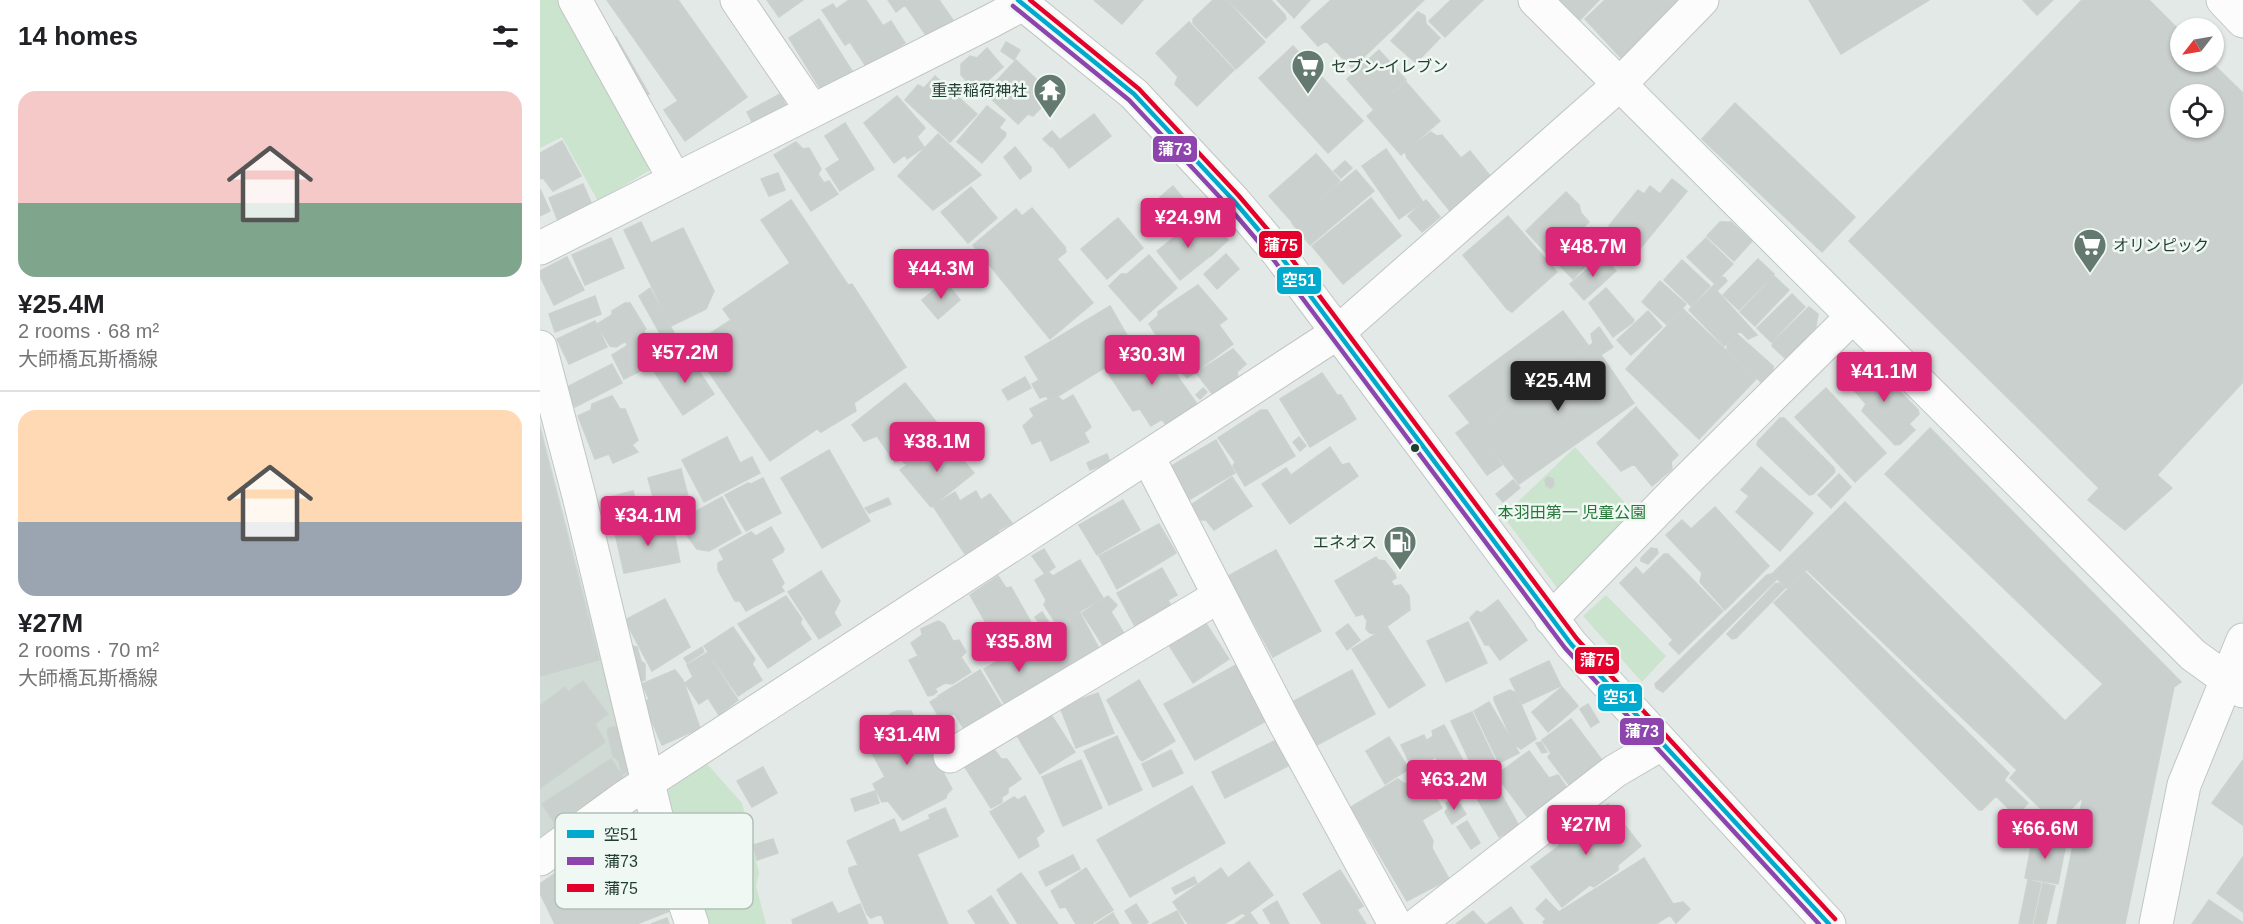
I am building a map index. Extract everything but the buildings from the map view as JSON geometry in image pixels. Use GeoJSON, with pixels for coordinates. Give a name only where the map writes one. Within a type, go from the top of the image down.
{"type":"FeatureCollection","features":[{"type":"Feature","properties":{"kind":"street"},"geometry":{"type":"LineString","coordinates":[[575,0],[675,180]]}},
{"type":"Feature","properties":{"kind":"street"},"geometry":{"type":"LineString","coordinates":[[737,0],[812,110]]}},
{"type":"Feature","properties":{"kind":"street"},"geometry":{"type":"LineString","coordinates":[[1535,0],[1621,83],[1852,317],[2193,656],[2235,685]]}},
{"type":"Feature","properties":{"kind":"street"},"geometry":{"type":"LineString","coordinates":[[605,813],[649,782],[1337,333],[1621,83],[1702,0]]}},
{"type":"Feature","properties":{"kind":"street"},"geometry":{"type":"LineString","coordinates":[[2223,0],[2243,21]]}},
{"type":"Feature","properties":{"kind":"street"},"geometry":{"type":"LineString","coordinates":[[540,248],[1023,1],[1134,94],[1234,201],[1279,254],[1571,644],[1829,924]]}},
{"type":"Feature","properties":{"kind":"street"},"geometry":{"type":"LineString","coordinates":[[1551,619],[1675,492],[1852,317]]}},
{"type":"Feature","properties":{"kind":"street"},"geometry":{"type":"LineString","coordinates":[[540,347],[656,813]]}},
{"type":"Feature","properties":{"kind":"street"},"geometry":{"type":"LineString","coordinates":[[1148,457],[1285,723],[1395,924]]}},
{"type":"Feature","properties":{"kind":"street"},"geometry":{"type":"LineString","coordinates":[[950,756],[1220,596]]}},
{"type":"Feature","properties":{"kind":"street"},"geometry":{"type":"LineString","coordinates":[[2156,924],[2184,785],[2235,685],[2243,640]]}},
{"type":"Feature","properties":{"kind":"street"},"geometry":{"type":"LineString","coordinates":[[1418,924],[1615,771],[1661,744]]}},
{"type":"Feature","properties":{"kind":"street"},"geometry":{"type":"LineString","coordinates":[[540,859],[555,848]]}},
{"type":"Feature","properties":{"kind":"street"},"geometry":{"type":"LineString","coordinates":[[687,909],[692,924]]}},
{"type":"Feature","properties":{"kind":"shaded area"},"geometry":{"type":"Polygon","coordinates":[[[540,423],[631,774],[575,813],[555,813],[555,827],[540,837],[540,423]]]}},
{"type":"Feature","properties":{"kind":"green space"},"geometry":{"type":"Polygon","coordinates":[[[540,0],[559,0],[655,167],[598,201],[562,137],[540,148],[540,0]]]}},
{"type":"Feature","properties":{"kind":"green space","name":"本羽田第一 児童公園"},"geometry":{"type":"Polygon","coordinates":[[[1575,447],[1634,513],[1558,589],[1503,516],[1575,447]]]}},
{"type":"Feature","properties":{"kind":"green space"},"geometry":{"type":"Polygon","coordinates":[[[1606,595],[1666,656],[1642,682],[1583,616],[1606,595]]]}},
{"type":"Feature","properties":{"kind":"green space"},"geometry":{"type":"Polygon","coordinates":[[[707,764],[742,803],[744,813],[671,813],[668,790],[707,764]]]}},
{"type":"Feature","properties":{"kind":"green space"},"geometry":{"type":"Polygon","coordinates":[[[753,848],[759,873],[756,886],[766,924],[701,924],[697,909],[753,909],[753,848]]]}},
{"type":"Feature","properties":{"kind":"transit line","name":"空51"},"geometry":{"type":"LineString","coordinates":[[1018,0],[1134,94],[1234,201],[1279,254],[1571,644],[1829,924]]}},
{"type":"Feature","properties":{"kind":"transit line","name":"蒲75"},"geometry":{"type":"LineString","coordinates":[[1030,0],[1139,89],[1239,196],[1285,250],[1577,639],[1835,919]]}},
{"type":"Feature","properties":{"kind":"transit line","name":"蒲73"},"geometry":{"type":"LineString","coordinates":[[1013,6],[1129,100],[1228,206],[1273,259],[1565,648],[1819,924]]}},
{"type":"Feature","properties":{"kind":"place","name":"セブン-イレブン"},"geometry":{"type":"Point","coordinates":[1308,95]}},
{"type":"Feature","properties":{"kind":"place","name":"重幸稲荷神社"},"geometry":{"type":"Point","coordinates":[1050,119]}},
{"type":"Feature","properties":{"kind":"place","name":"オリンピック"},"geometry":{"type":"Point","coordinates":[2090,274]}},
{"type":"Feature","properties":{"kind":"place","name":"エネオス"},"geometry":{"type":"Point","coordinates":[1400,571]}}]}
